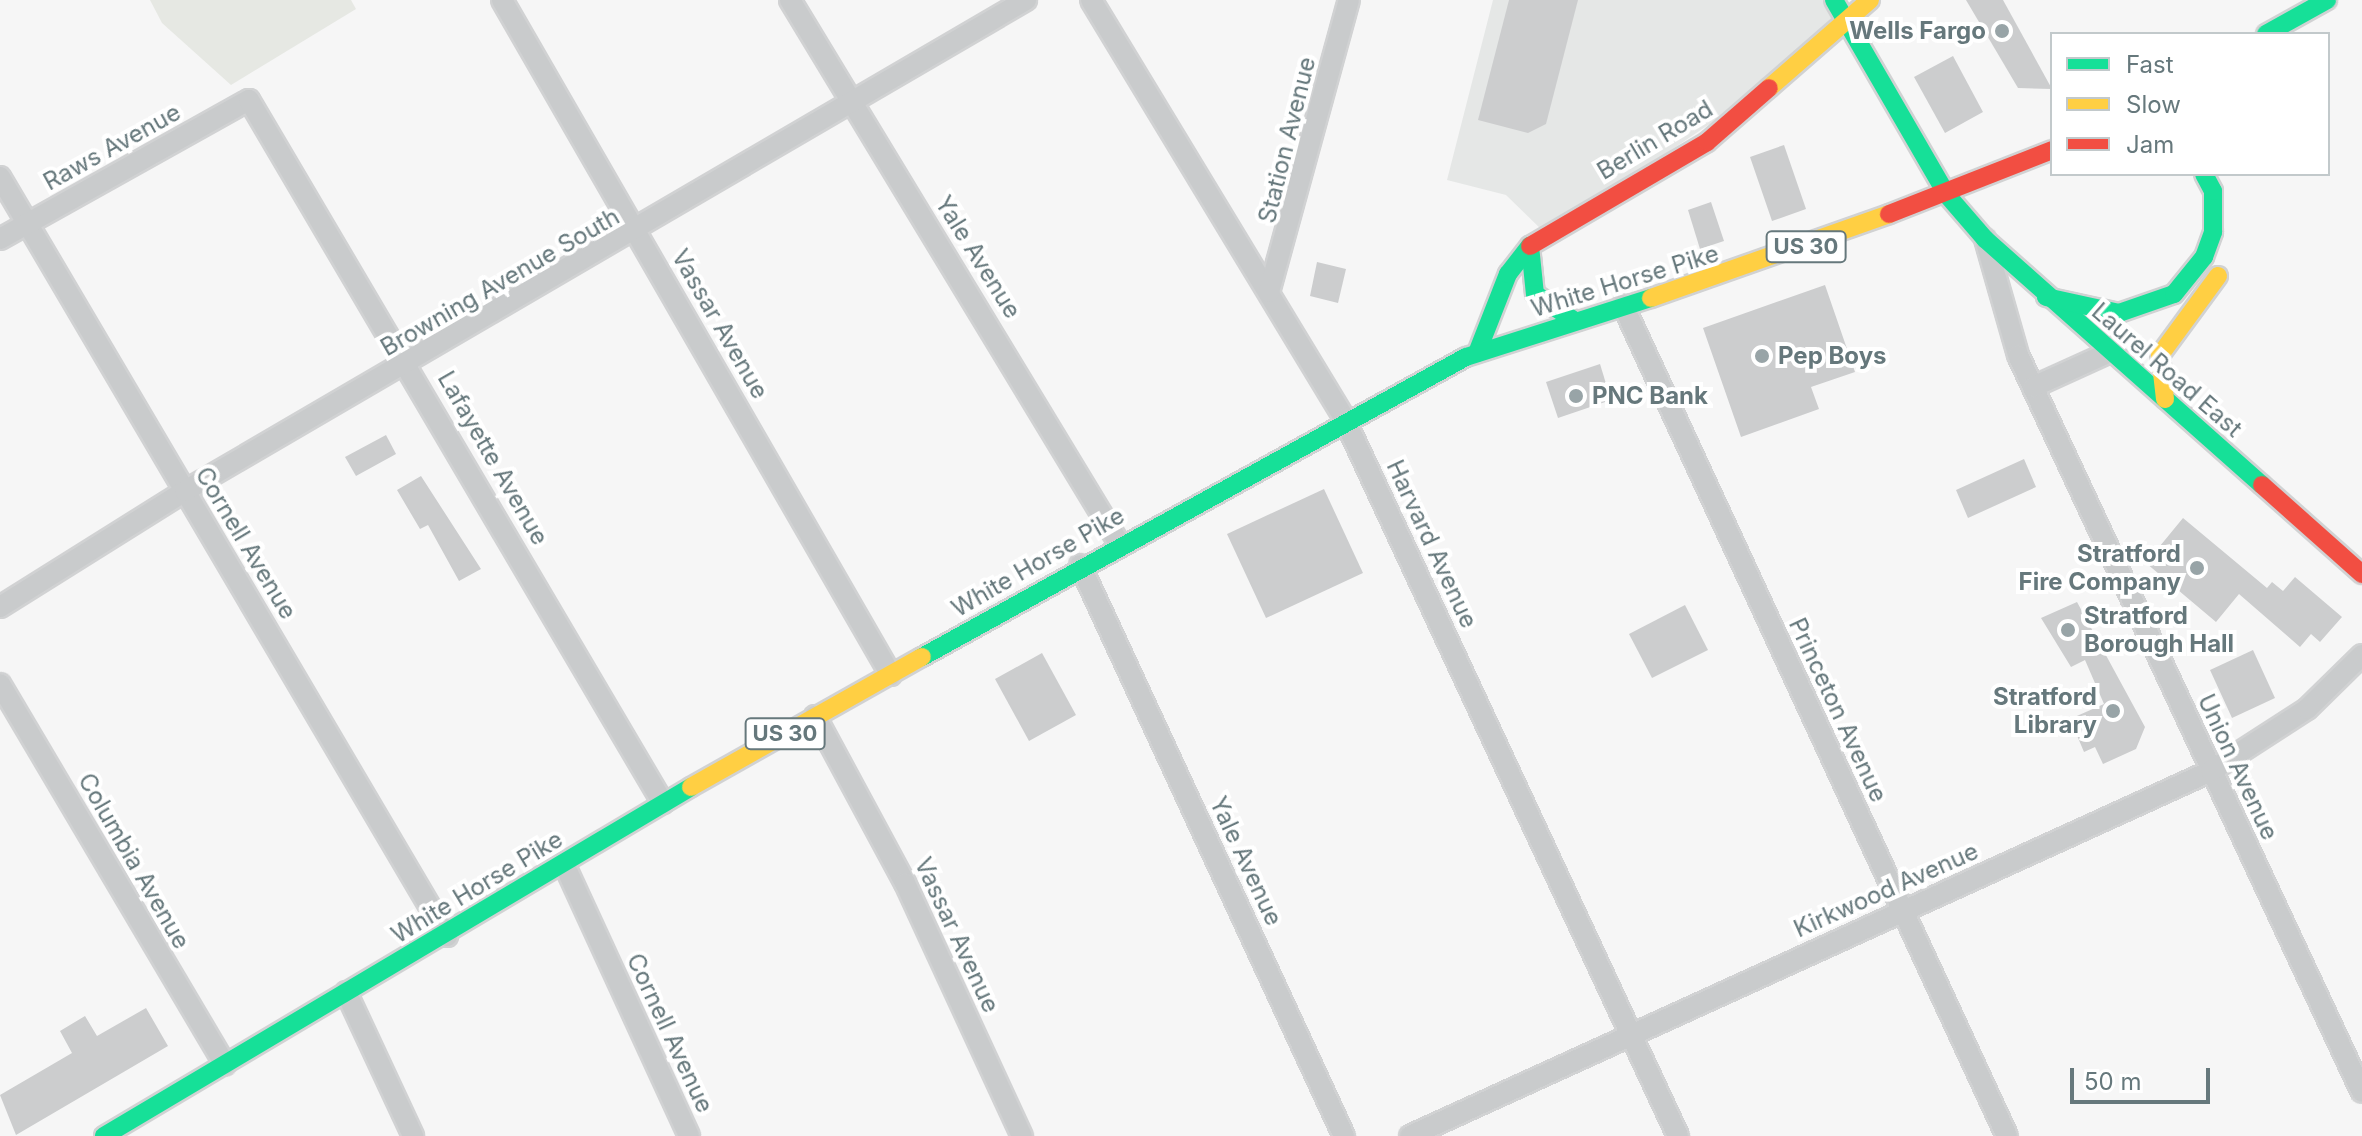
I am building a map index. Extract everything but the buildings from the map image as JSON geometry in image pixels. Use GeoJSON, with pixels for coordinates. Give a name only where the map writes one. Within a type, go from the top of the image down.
{"type":"FeatureCollection","features":[{"type":"Feature","properties":{"kind":"main road","name":"Laurel Road East"},"geometry":{"type":"LineString","coordinates":[[1834,0],[1947,195],[1985,239],[2046,297],[2362,574]]}},
{"type":"Feature","properties":{"kind":"main road","name":"Berlin Road"},"geometry":{"type":"LineString","coordinates":[[1530,246],[1707,142],[1870,0]]}},
{"type":"Feature","properties":{"kind":"main road"},"geometry":{"type":"LineString","coordinates":[[2287,27],[2327,0]]}},
{"type":"Feature","properties":{"kind":"main road","name":"White Horse Pike"},"geometry":{"type":"LineString","coordinates":[[104,1136],[346,992],[447,936],[663,803],[1344,418],[1477,353],[1947,195],[2050,151]]}},
{"type":"Feature","properties":{"kind":"main road"},"geometry":{"type":"LineString","coordinates":[[2046,297],[2119,313],[2155,307],[2174,294],[2204,257],[2213,232],[2213,191],[2205,176]]}},
{"type":"Feature","properties":{"kind":"main road"},"geometry":{"type":"LineString","coordinates":[[1530,246],[1535,294],[1575,321]]}},
{"type":"Feature","properties":{"kind":"main road"},"geometry":{"type":"LineString","coordinates":[[1477,353],[1508,274],[1530,246]]}},
{"type":"Feature","properties":{"kind":"main road"},"geometry":{"type":"LineString","coordinates":[[2165,399],[2160,355],[2228,261]]}},
{"type":"Feature","properties":{"kind":"street","name":"Vassar Avenue"},"geometry":{"type":"LineString","coordinates":[[502,0],[891,675]]}},
{"type":"Feature","properties":{"kind":"street","name":"Yale Avenue"},"geometry":{"type":"LineString","coordinates":[[790,0],[1119,543]]}},
{"type":"Feature","properties":{"kind":"street","name":"Browning Avenue South"},"geometry":{"type":"LineString","coordinates":[[0,607],[185,491],[410,366],[851,101],[1026,0]]}},
{"type":"Feature","properties":{"kind":"street","name":"Harvard Avenue"},"geometry":{"type":"LineString","coordinates":[[1091,0],[1344,418],[1678,1136]]}},
{"type":"Feature","properties":{"kind":"street","name":"Station Avenue"},"geometry":{"type":"LineString","coordinates":[[1269,292],[1349,0]]}},
{"type":"Feature","properties":{"kind":"street","name":"Raws Avenue"},"geometry":{"type":"LineString","coordinates":[[0,239],[249,100]]}},
{"type":"Feature","properties":{"kind":"street","name":"Lafayette Avenue"},"geometry":{"type":"LineString","coordinates":[[249,100],[410,366],[663,803]]}},
{"type":"Feature","properties":{"kind":"street","name":"Cornell Avenue"},"geometry":{"type":"LineString","coordinates":[[0,177],[447,936]]}},
{"type":"Feature","properties":{"kind":"street","name":"Union Avenue"},"geometry":{"type":"LineString","coordinates":[[1985,239],[1995,290],[2033,387],[2362,1092]]}},
{"type":"Feature","properties":{"kind":"street","name":"Princeton Avenue"},"geometry":{"type":"LineString","coordinates":[[1623,305],[2007,1136]]}},
{"type":"Feature","properties":{"kind":"street"},"geometry":{"type":"LineString","coordinates":[[2033,387],[2110,352]]}},
{"type":"Feature","properties":{"kind":"street","name":"Yale Avenue"},"geometry":{"type":"LineString","coordinates":[[1080,565],[1344,1136]]}},
{"type":"Feature","properties":{"kind":"street","name":"Kirkwood Avenue"},"geometry":{"type":"LineString","coordinates":[[1410,1136],[2211,771],[2307,709],[2362,655]]}},
{"type":"Feature","properties":{"kind":"street","name":"Columbia Avenue"},"geometry":{"type":"LineString","coordinates":[[0,684],[225,1064]]}},
{"type":"Feature","properties":{"kind":"street","name":"Vassar Avenue"},"geometry":{"type":"LineString","coordinates":[[815,716],[905,883],[1022,1136]]}},
{"type":"Feature","properties":{"kind":"street","name":"Cornell Avenue"},"geometry":{"type":"LineString","coordinates":[[564,864],[689,1136]]}},
{"type":"Feature","properties":{"kind":"street"},"geometry":{"type":"LineString","coordinates":[[346,992],[413,1136]]}},
{"type":"Feature","properties":{"kind":"shaded area"},"geometry":{"type":"Polygon","coordinates":[[[150,0],[351,0],[356,9],[231,85],[162,23],[150,0]]]}},
{"type":"Feature","properties":{"kind":"shaded area"},"geometry":{"type":"Polygon","coordinates":[[[1493,0],[1834,0],[1847,22],[1808,58],[1546,234],[1506,195],[1447,180],[1493,0]]]}},
{"type":"Feature","properties":{"kind":"traffic: fast"},"geometry":{"type":"LineString","coordinates":[[1834,0],[1947,195],[1985,239],[2262,485]]}},
{"type":"Feature","properties":{"kind":"traffic: fast"},"geometry":{"type":"LineString","coordinates":[[2270,32],[2327,0]]}},
{"type":"Feature","properties":{"kind":"traffic: fast"},"geometry":{"type":"LineString","coordinates":[[2046,297],[2119,313],[2174,294],[2204,257],[2213,232],[2213,191],[2205,176]]}},
{"type":"Feature","properties":{"kind":"traffic: fast"},"geometry":{"type":"LineString","coordinates":[[1530,246],[1535,294],[1575,321]]}},
{"type":"Feature","properties":{"kind":"traffic: fast"},"geometry":{"type":"LineString","coordinates":[[1477,353],[1508,274],[1530,246]]}},
{"type":"Feature","properties":{"kind":"traffic: fast"},"geometry":{"type":"LineString","coordinates":[[922,657],[1466,357],[1651,298]]}},
{"type":"Feature","properties":{"kind":"traffic: fast"},"geometry":{"type":"LineString","coordinates":[[104,1136],[691,787]]}},
{"type":"Feature","properties":{"kind":"traffic: slow"},"geometry":{"type":"LineString","coordinates":[[1769,88],[1870,0]]}},
{"type":"Feature","properties":{"kind":"traffic: slow"},"geometry":{"type":"LineString","coordinates":[[1651,298],[1889,214]]}},
{"type":"Feature","properties":{"kind":"traffic: slow"},"geometry":{"type":"LineString","coordinates":[[2165,399],[2160,355],[2218,276]]}},
{"type":"Feature","properties":{"kind":"traffic: slow"},"geometry":{"type":"LineString","coordinates":[[691,787],[922,657]]}},
{"type":"Feature","properties":{"kind":"traffic: jam"},"geometry":{"type":"LineString","coordinates":[[1530,246],[1707,142],[1769,88]]}},
{"type":"Feature","properties":{"kind":"traffic: jam"},"geometry":{"type":"LineString","coordinates":[[1889,214],[2050,151]]}},
{"type":"Feature","properties":{"kind":"traffic: jam"},"geometry":{"type":"LineString","coordinates":[[2262,485],[2362,574]]}},
{"type":"Feature","properties":{"kind":"place","name":"Wells Fargo"},"geometry":{"type":"Point","coordinates":[2002,31]}},
{"type":"Feature","properties":{"kind":"place","name":"Pep Boys"},"geometry":{"type":"Point","coordinates":[1762,356]}},
{"type":"Feature","properties":{"kind":"place","name":"PNC Bank"},"geometry":{"type":"Point","coordinates":[1576,396]}},
{"type":"Feature","properties":{"kind":"place","name":"Stratford Fire Company"},"geometry":{"type":"Point","coordinates":[2197,568]}},
{"type":"Feature","properties":{"kind":"place","name":"Stratford Borough Hall"},"geometry":{"type":"Point","coordinates":[2068,630]}},
{"type":"Feature","properties":{"kind":"place","name":"Stratford Library"},"geometry":{"type":"Point","coordinates":[2113,711]}}]}
